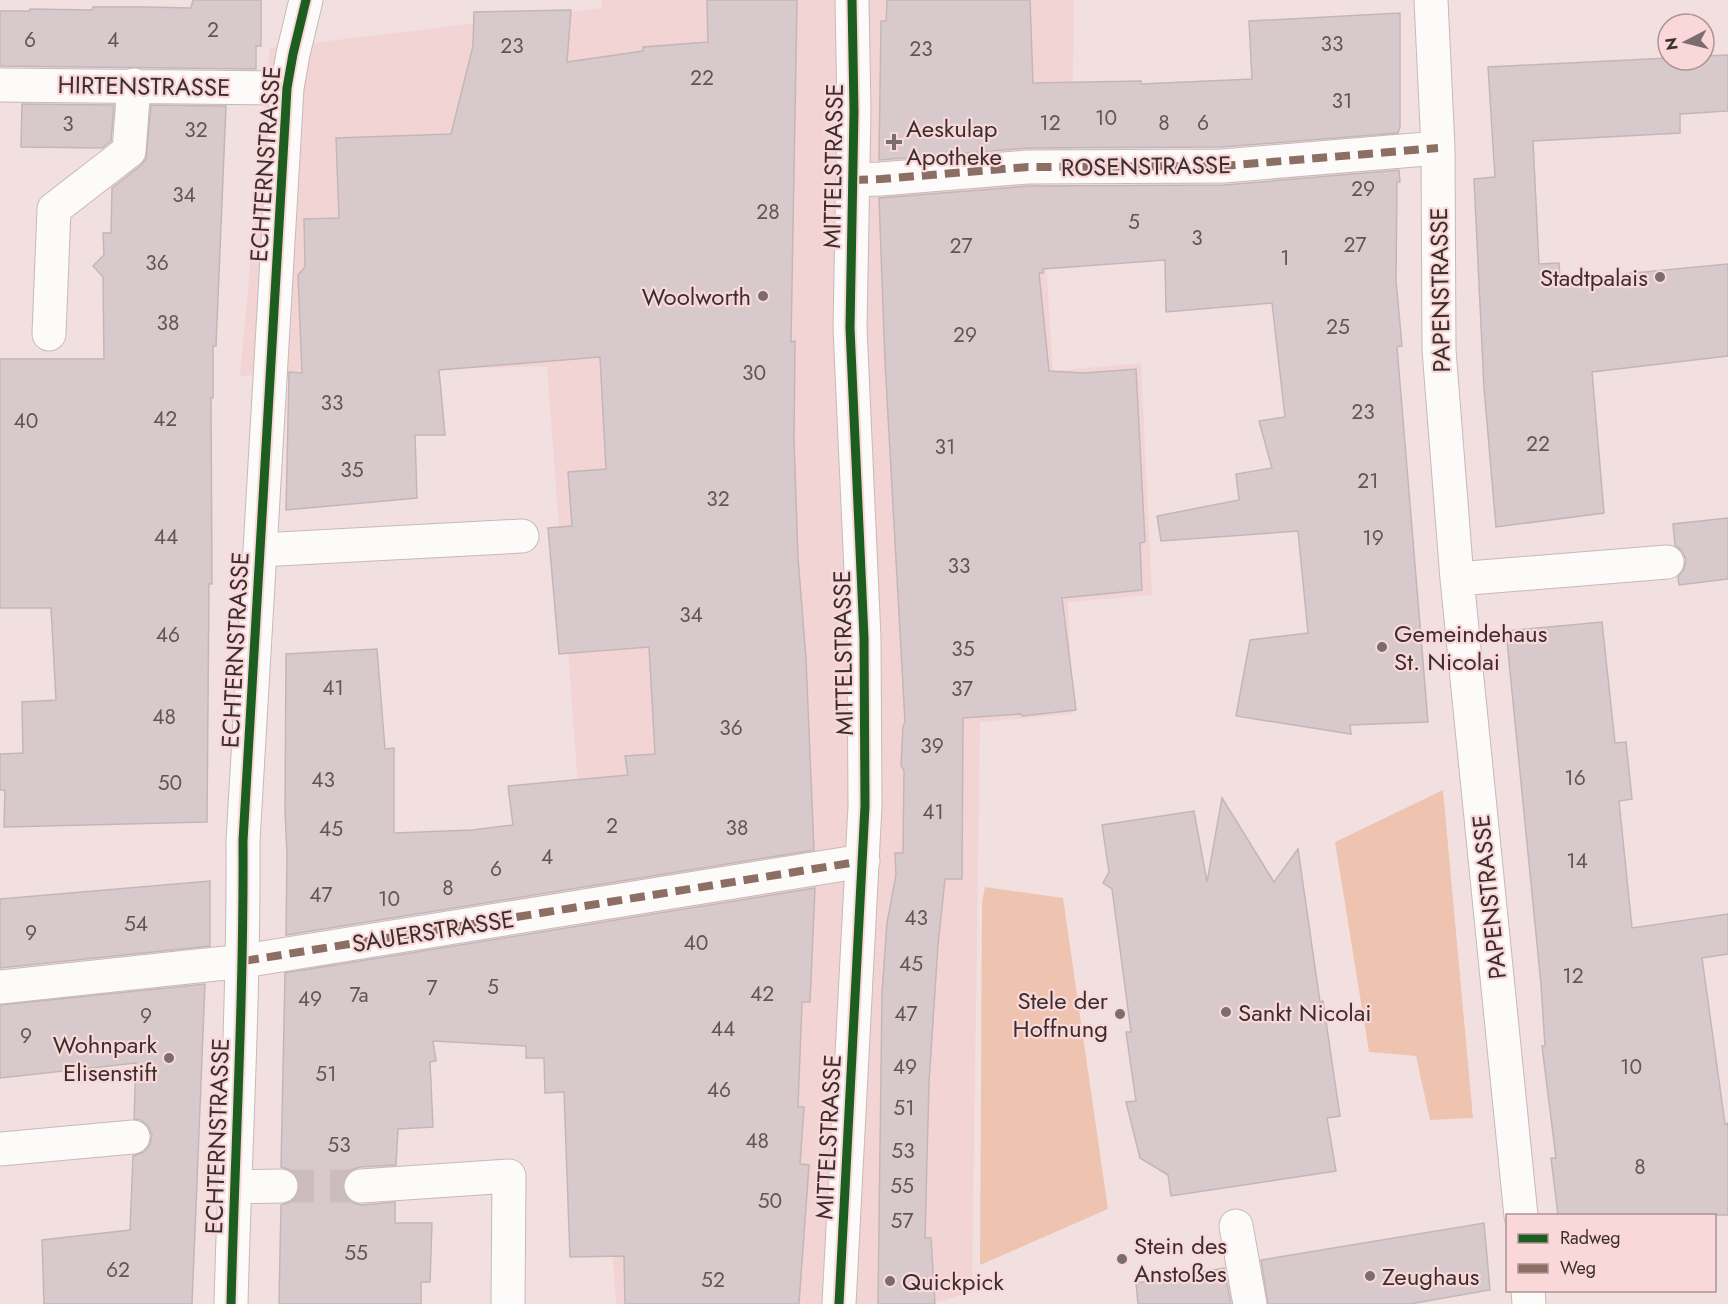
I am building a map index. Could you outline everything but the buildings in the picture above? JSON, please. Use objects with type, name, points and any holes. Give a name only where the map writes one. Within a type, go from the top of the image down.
[{"type":"street","name":"ECHTERNSTRASSE","points":[[231,1304],[244,961],[243,840],[287,88],[306,0]]},
{"type":"street","name":"MITTELSTRASSE","points":[[839,1304],[863,861],[864,638],[850,328],[854,180],[852,0]]},
{"type":"street","name":"PAPENSTRASSE","points":[[1431,0],[1437,148],[1439,350],[1457,579],[1521,1214]]},
{"type":"street","name":"HIRTENSTRASSE","points":[[0,85],[287,88]]},
{"type":"street","points":[[49,334],[54,209],[129,151],[134,85]]},
{"type":"street","name":"ROSENSTRASSE","points":[[854,180],[1028,167],[1223,166],[1437,148]]},
{"type":"street","points":[[260,550],[522,536]]},
{"type":"street","points":[[1457,579],[1667,562]]},
{"type":"street","name":"SAUERSTRASSE","points":[[0,987],[244,961],[863,861]]},
{"type":"street","points":[[0,1149],[133,1137]]},
{"type":"street","points":[[361,1186],[509,1176],[508,1304]]},
{"type":"street","points":[[234,1187],[281,1186]]},
{"type":"street","points":[[1236,1226],[1250,1304]]},
{"type":"shaded area","points":[[602,0],[1074,0],[1072,161],[1040,161],[1053,371],[1141,363],[1152,595],[1068,602],[1073,714],[980,722],[972,1292],[931,1304],[616,1304],[547,366],[240,376],[270,48],[601,8]]},
{"type":"shaded area","points":[[1443,790],[1473,1118],[1430,1120],[1416,1056],[1369,1052],[1335,842]]},
{"type":"shaded area","points":[[985,887],[1063,898],[1108,1209],[980,1265],[982,902]]},
{"type":"tunnel","points":[[281,1186],[361,1186]]},
{"type":"marked path","points":[[853,180],[1028,167],[1223,166],[1438,148]]},
{"type":"marked path","points":[[244,961],[863,861]]},
{"type":"cycle path","points":[[231,1304],[241,1014],[243,841],[287,88],[306,0]]},
{"type":"cycle path","points":[[839,1304],[865,806],[864,638],[850,328],[854,111],[852,0]]},
{"type":"place","name":"Aeskulap Apotheke","points":[[894,142]]},
{"type":"place","name":"Stadtpalais","points":[[1660,277]]},
{"type":"place","name":"Woolworth","points":[[763,296]]},
{"type":"place","name":"Gemeindehaus St. Nicolai","points":[[1382,647]]},
{"type":"place","name":"Sankt Nicolai","points":[[1226,1012]]},
{"type":"place","name":"Stele der Hoffnung","points":[[1120,1014]]},
{"type":"place","name":"Wohnpark Elisenstift","points":[[169,1058]]},
{"type":"place","name":"Stein des Anstoßes","points":[[1122,1259]]},
{"type":"place","name":"Zeughaus","points":[[1370,1276]]},
{"type":"place","name":"Quickpick","points":[[890,1281]]}]
